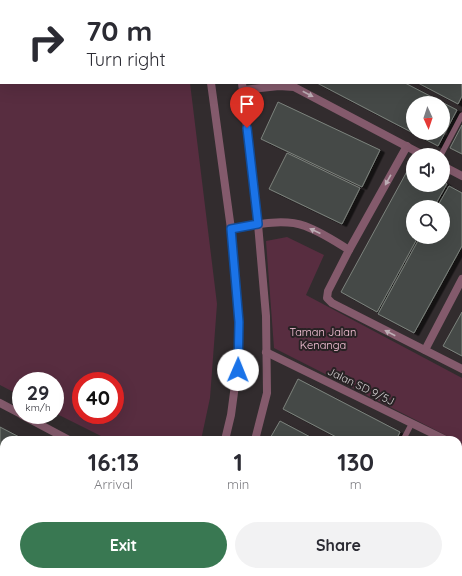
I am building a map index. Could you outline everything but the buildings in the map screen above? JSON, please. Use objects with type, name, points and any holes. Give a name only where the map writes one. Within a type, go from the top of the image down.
[{"type":"street","points":[[211,84],[231,229],[239,322],[238,370],[226,436]]},
{"type":"street","points":[[256,436],[267,393],[266,316],[258,224],[242,87],[294,87],[411,148]]},
{"type":"street","points":[[407,146],[349,250],[328,291],[327,298],[329,301],[462,369]]},
{"type":"street","points":[[450,170],[462,176]]},
{"type":"street","points":[[231,229],[258,224],[287,222],[303,225],[317,231],[349,250]]},
{"type":"street","points":[[425,350],[462,279]]},
{"type":"street","name":"Jalan SD 9/5J","points":[[266,352],[438,436]]},
{"type":"street","points":[[0,403],[12,410]]},
{"type":"street","points":[[39,424],[61,436]]},
{"type":"lane","points":[[445,148],[462,115]]},
{"type":"lane","points":[[405,436],[412,423]]},
{"type":"green space","points":[[0,84],[190,84],[217,304],[210,398],[202,436],[101,436],[77,424],[124,424],[124,372],[72,372],[72,422],[64,418],[64,372],[12,372],[12,391],[0,385]]},
{"type":"green space","name":"Taman Jalan Kenanga","points":[[287,237],[324,255],[306,295],[462,378],[462,436],[447,436],[274,348],[266,241]]},
{"type":"route","points":[[238,370],[239,322],[231,229],[258,224],[247,128]]}]
